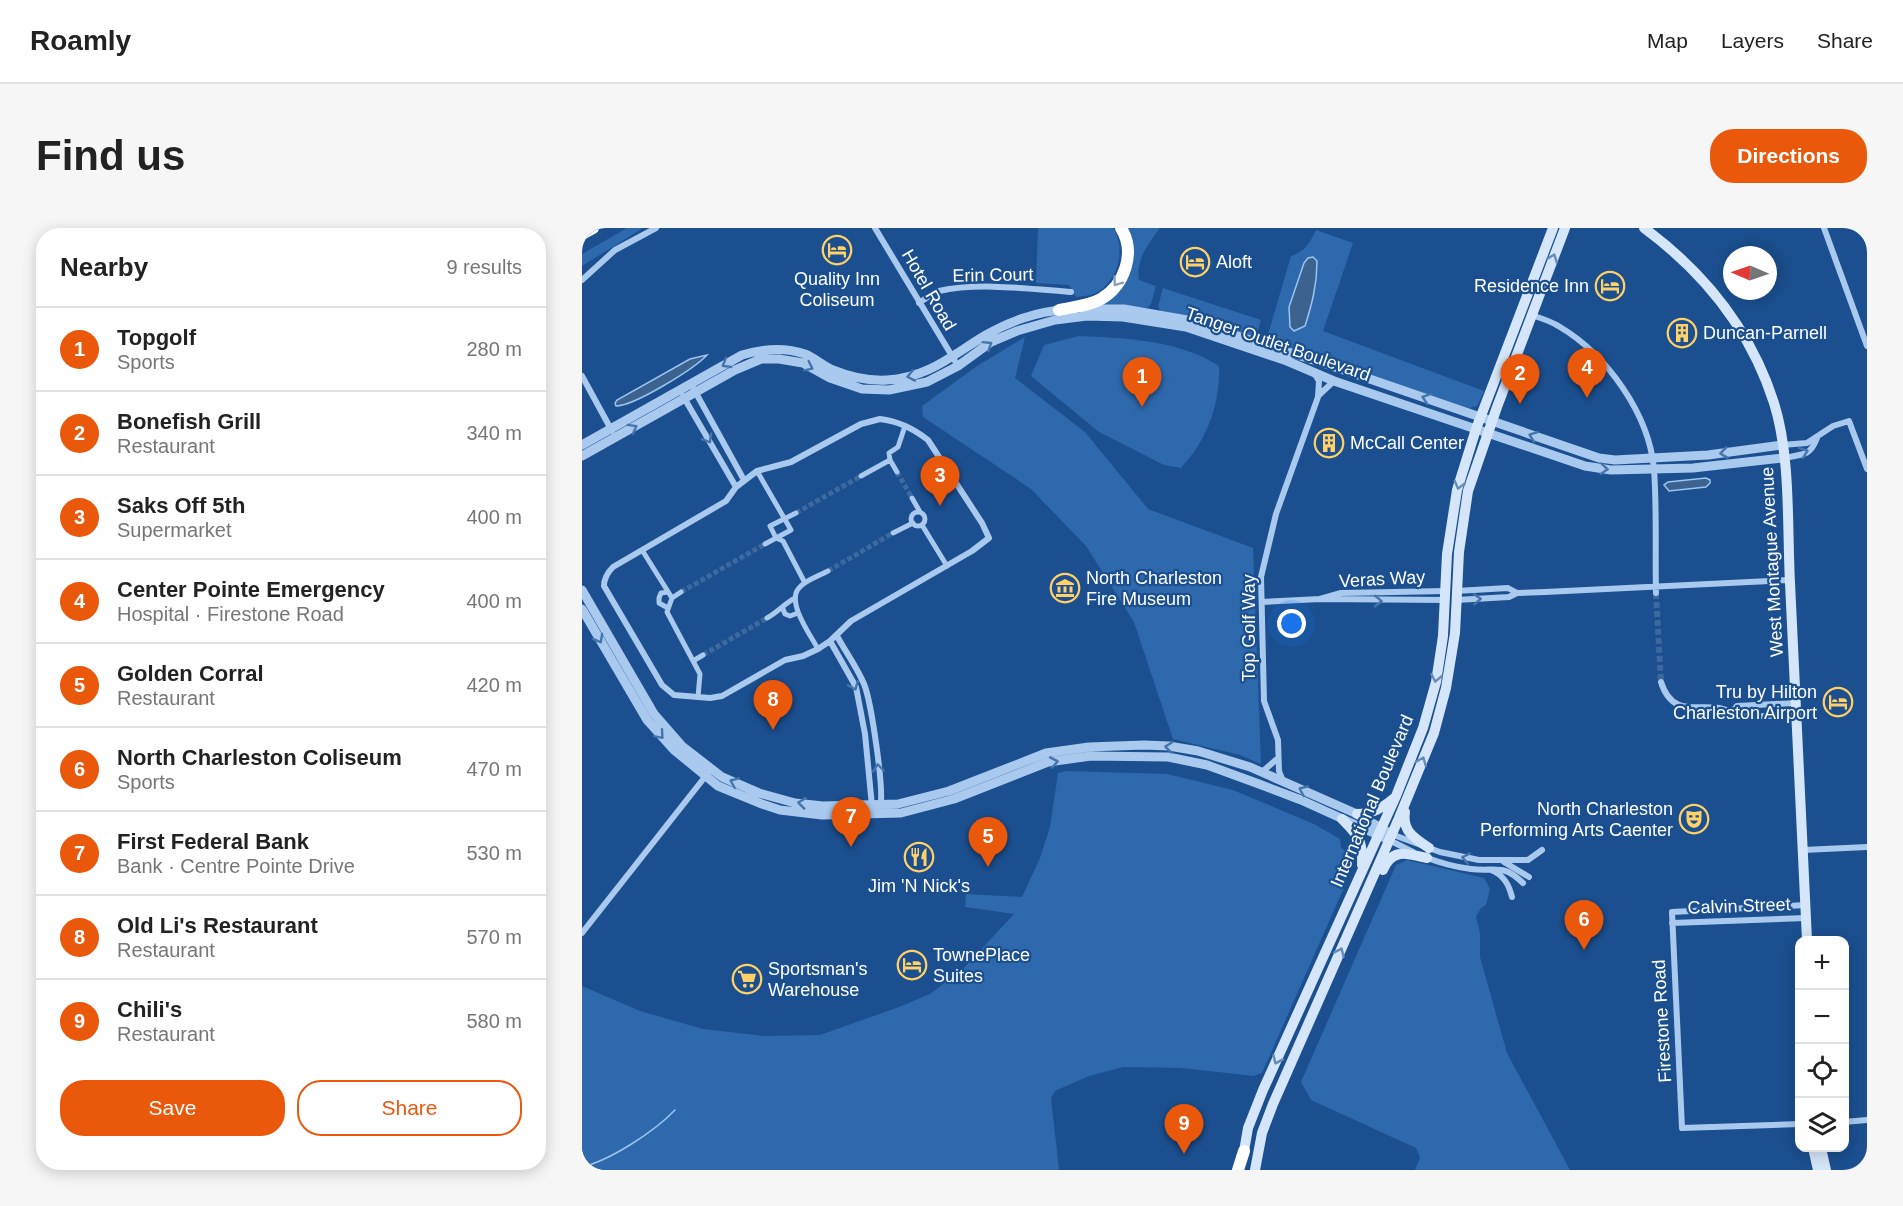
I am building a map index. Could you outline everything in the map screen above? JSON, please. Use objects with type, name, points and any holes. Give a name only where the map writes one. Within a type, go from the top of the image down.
[{"type":"highway","points":[[582,234],[593,228]]},
{"type":"highway","points":[[1059,310],[1100,300],[1110,293],[1123,276],[1128,260],[1128,244],[1121,228]]},
{"type":"highway","points":[[1240,1170],[1244,1150]]},
{"type":"main road","name":"International Boulevard","points":[[1255,1170],[1262,1133],[1434,734],[1446,688],[1455,633],[1447,555],[1457,490],[1476,429],[1486,419],[1526,313],[1553,228]]},
{"type":"main road","name":"International Boulevard","points":[[1526,313],[1565,228]]},
{"type":"main road","name":"West Montague Avenue","points":[[1644,228],[1689,264],[1715,293],[1741,329],[1759,364],[1774,404],[1783,458],[1808,936]]},
{"type":"main road","name":"International Boulevard","points":[[1244,1150],[1248,1128],[1260,1098],[1424,729],[1436,682],[1468,491],[1488,433],[1486,419]]},
{"type":"main road","points":[[1357,814],[1378,810],[1396,796]]},
{"type":"main road","points":[[1408,797],[1404,819],[1406,829],[1428,853]]},
{"type":"main road","points":[[1342,819],[1361,842],[1361,872]]},
{"type":"main road","points":[[1359,908],[1371,896],[1385,863],[1391,857],[1405,853],[1428,853]]},
{"type":"main road","points":[[1814,1152],[1818,1170]]},
{"type":"main road","points":[[1822,1152],[1826,1170]]},
{"type":"street","points":[[582,280],[615,250],[656,228]]},
{"type":"street","name":"Hotel Road","points":[[875,228],[955,362]]},
{"type":"street","points":[[1824,228],[1867,346]]},
{"type":"street","name":"Erin Court","points":[[919,303],[939,291],[961,288],[1006,287],[1071,292]]},
{"type":"street","name":"Tanger Outlet Boulevard","points":[[582,456],[614,433],[694,388],[761,359],[803,363],[830,378],[862,389],[889,390],[927,382],[955,362],[987,334],[1015,321],[1059,310],[1125,309],[1187,320],[1329,364],[1588,455],[1615,460],[1652,459],[1708,455],[1782,445]]},
{"type":"street","points":[[1526,313],[1560,327],[1582,342],[1607,365],[1644,428],[1654,470],[1656,590]]},
{"type":"street","name":"Tanger Outlet Boulevard","points":[[955,362],[1017,331],[1055,320],[1111,316],[1186,327],[1287,361],[1334,381],[1592,468],[1654,470],[1729,465],[1783,458]]},
{"type":"street","name":"Top Golf Way","points":[[1284,782],[1279,771],[1278,740],[1264,701],[1261,577],[1276,514],[1318,397],[1319,381],[1314,373]]},
{"type":"street","points":[[582,376],[614,433]]},
{"type":"street","name":"Top Golf Way","points":[[1318,397],[1334,381]]},
{"type":"street","points":[[694,388],[744,480]]},
{"type":"street","points":[[682,395],[736,487]]},
{"type":"street","points":[[871,420],[891,420],[917,431],[934,447],[989,538],[972,551],[851,621],[837,636],[818,650],[785,660],[722,696],[710,698],[674,695],[662,685],[604,586],[604,579],[613,567],[726,501],[744,480],[757,471],[791,462],[871,420]]},
{"type":"street","points":[[1782,445],[1807,443],[1833,426],[1849,421],[1867,469]]},
{"type":"street","points":[[897,472],[890,460],[890,453],[898,447],[905,426]]},
{"type":"street","name":"Tanger Outlet Boulevard","points":[[582,446],[614,433]]},
{"type":"street","points":[[1783,458],[1808,453],[1813,449],[1816,438]]},
{"type":"street","points":[[861,476],[890,460]]},
{"type":"street","points":[[757,471],[790,530],[765,544]]},
{"type":"street","points":[[912,498],[925,519],[922,525]]},
{"type":"street","points":[[913,523],[913,515],[920,512]]},
{"type":"street","points":[[795,513],[770,526],[776,538],[783,541],[805,583]]},
{"type":"street","points":[[893,533],[913,523],[922,525]]},
{"type":"street","points":[[922,525],[947,566]]},
{"type":"street","points":[[642,550],[672,598]]},
{"type":"street","points":[[818,650],[798,613],[795,598],[799,587],[828,571]]},
{"type":"street","name":"Veras Way","points":[[1262,602],[1320,599],[1341,593],[1451,595],[1508,588],[1517,592],[1656,590],[1790,580]]},
{"type":"street","points":[[582,590],[654,714],[682,746],[709,772],[718,786],[780,810],[822,815],[877,808],[924,799],[949,791],[1046,753],[1089,747],[1169,746],[1198,751],[1262,772],[1357,814],[1390,837],[1456,866],[1504,870],[1512,873],[1523,883]]},
{"type":"street","points":[[668,592],[662,593],[659,598],[659,603],[668,608]]},
{"type":"street","points":[[681,592],[672,598],[667,612],[700,674],[698,697]]},
{"type":"street","points":[[767,618],[783,609],[786,603],[795,598]]},
{"type":"street","points":[[582,609],[647,720],[674,750],[709,772]]},
{"type":"street","points":[[783,609],[785,614],[790,616],[798,613]]},
{"type":"street","points":[[837,636],[864,684],[868,699],[877,808]]},
{"type":"street","points":[[830,641],[856,687],[877,808]]},
{"type":"street","points":[[693,661],[703,655]]},
{"type":"street","points":[[1661,682],[1670,699],[1688,708],[1716,708],[1732,712],[1737,717],[1797,715]]},
{"type":"street","points":[[1732,712],[1737,706],[1796,703]]},
{"type":"street","points":[[877,808],[901,813],[927,807],[954,799],[1048,762],[1091,756],[1168,757],[1190,760],[1241,777],[1301,800],[1342,819],[1380,831]]},
{"type":"street","points":[[1262,772],[1278,758]]},
{"type":"street","points":[[582,933],[709,772]]},
{"type":"street","points":[[1803,850],[1867,846]]},
{"type":"street","points":[[1428,853],[1499,861],[1528,860],[1542,850]]},
{"type":"street","points":[[1499,861],[1529,877]]},
{"type":"street","points":[[1488,869],[1503,878],[1510,887],[1512,897]]},
{"type":"street","name":"Calvin Street","points":[[1672,912],[1806,905]]},
{"type":"street","name":"Firestone Road","points":[[1672,912],[1682,1128],[1795,1124]]},
{"type":"street","name":"Calvin Street","points":[[1672,923],[1806,918]]},
{"type":"street","points":[[1849,1122],[1867,1120]]},
{"type":"shaded area","points":[[627,228],[643,228],[582,266],[582,254]]},
{"type":"shaded area","points":[[1038,228],[1113,228],[1120,253],[1116,271],[1106,285],[1088,296],[1076,297],[1069,285],[1036,283]]},
{"type":"shaded area","points":[[1126,228],[1160,228],[1144,252],[1138,273],[1139,280],[1156,286],[1151,304],[1147,308],[1092,306],[1127,275]]},
{"type":"shaded area","points":[[1316,230],[1353,243],[1323,331],[1484,391],[1477,406],[1469,408],[1266,341],[1291,256],[1306,246]]},
{"type":"shaded area","points":[[1313,257],[1317,261],[1312,302],[1305,326],[1294,331],[1290,327],[1289,307],[1304,263],[1308,258]]},
{"type":"shaded area","points":[[1163,288],[1261,320],[1256,336],[1254,338],[1160,311],[1158,306]]},
{"type":"shaded area","points":[[1079,336],[1152,342],[1187,351],[1219,366],[1217,394],[1211,420],[1198,445],[1181,468],[1164,465],[1099,432],[1031,376],[1044,345]]},
{"type":"shaded area","points":[[1025,337],[1015,378],[1085,432],[1148,509],[1253,548],[1261,764],[1240,755],[1173,739],[1134,622],[1086,546],[1031,489],[923,417],[922,406],[977,366]]},
{"type":"shaded area","points":[[707,355],[663,386],[636,400],[616,406],[617,400],[690,359]]},
{"type":"shaded area","points":[[1706,478],[1710,480],[1710,483],[1706,487],[1669,491],[1664,485],[1668,482]]},
{"type":"shaded area","points":[[1067,771],[1167,774],[1233,790],[1314,824],[1340,839],[1341,848],[1349,853],[1343,876],[1347,881],[1262,1073],[1254,1076],[1182,1068],[1123,1067],[1089,1076],[1055,1091],[1051,1098],[1059,1170],[582,1170],[582,986],[640,1011],[703,1029],[764,1036],[820,1035],[930,994],[963,969],[1014,914],[965,907],[966,894],[1022,897],[1040,858],[1050,827],[1058,773]]},
{"type":"shaded area","points":[[1407,860],[1484,878],[1490,889],[1486,905],[1481,908],[1476,917],[1480,933],[1480,957],[1507,1053],[1570,1170],[1415,1170],[1420,1158],[1416,1148],[1311,1100],[1301,1082],[1396,865]]},
{"type":"waterway","points":[[582,1167],[606,1158],[632,1144],[675,1110]]},
{"type":"tunnel","points":[[897,472],[912,498]]},
{"type":"tunnel","points":[[796,513],[861,476]]},
{"type":"tunnel","points":[[828,571],[893,533]]},
{"type":"tunnel","points":[[681,592],[765,544]]},
{"type":"tunnel","points":[[1656,593],[1661,682]]},
{"type":"tunnel","points":[[703,655],[767,618]]},
{"type":"place","name":"Quality Inn Coliseum","points":[[837,250]]},
{"type":"place","name":"Aloft","points":[[1195,262]]},
{"type":"place","name":"Residence Inn","points":[[1610,286]]},
{"type":"place","name":"Duncan-Parnell","points":[[1682,333]]},
{"type":"place","name":"Center Pointe Emergency","points":[[1587,398]]},
{"type":"place","name":"Bonefish Grill","points":[[1520,404]]},
{"type":"place","name":"Topgolf","points":[[1142,407]]},
{"type":"place","name":"McCall Center","points":[[1329,443]]},
{"type":"place","name":"Saks Off 5th","points":[[940,506]]},
{"type":"place","name":"North Charleston Fire Museum","points":[[1065,588]]},
{"type":"place","name":"Tru by Hilton Charleston Airport","points":[[1838,702]]},
{"type":"place","name":"Old Li's Restaurant","points":[[773,730]]},
{"type":"place","name":"North Charleston Performing Arts Caenter","points":[[1694,819]]},
{"type":"place","name":"First Federal Bank","points":[[851,847]]},
{"type":"place","name":"Jim 'N Nick's","points":[[919,857]]},
{"type":"place","name":"Golden Corral","points":[[988,867]]},
{"type":"place","name":"North Charleston Coliseum","points":[[1584,950]]},
{"type":"place","name":"TownePlace Suites","points":[[912,965]]},
{"type":"place","name":"Sportsman's Warehouse","points":[[747,979]]},
{"type":"place","name":"Chili's","points":[[1184,1154]]}]
